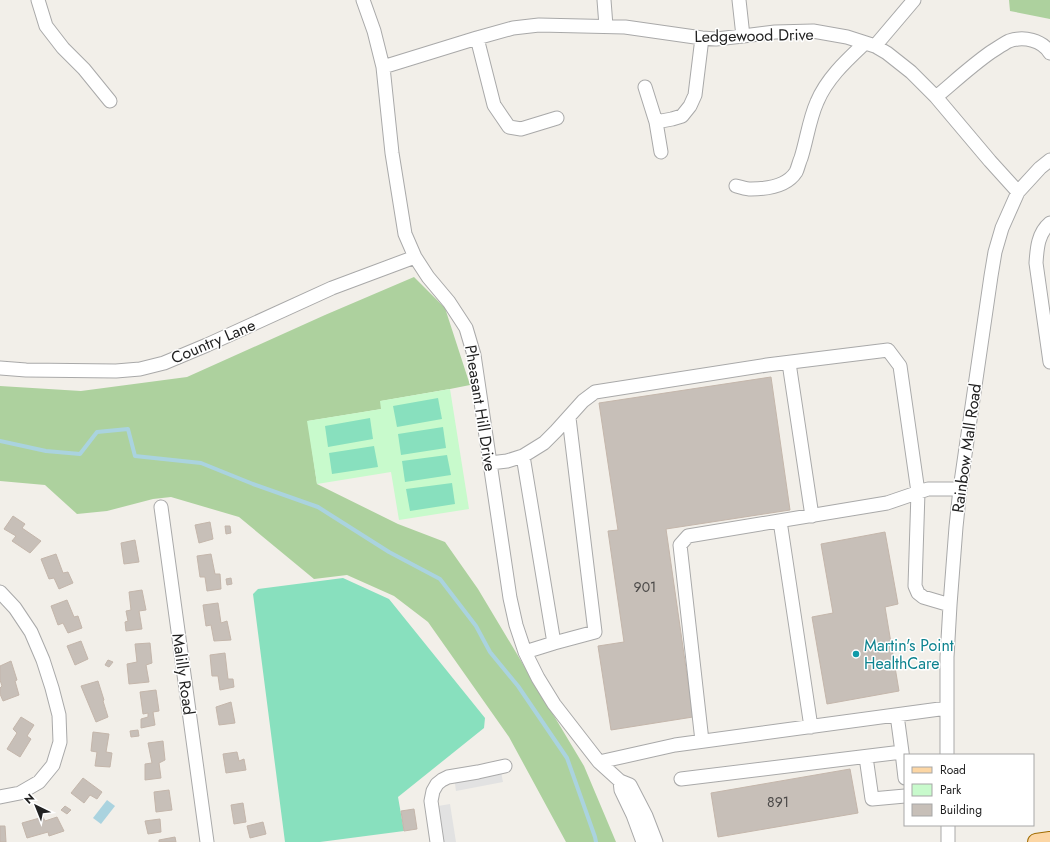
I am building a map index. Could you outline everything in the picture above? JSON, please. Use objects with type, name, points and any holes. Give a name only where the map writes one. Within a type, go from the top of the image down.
[{"type":"main road","points":[[1036,842],[1050,840]]},
{"type":"street","points":[[38,0],[46,26],[63,48],[84,69],[110,101]]},
{"type":"street","name":"Pheasant Hill Drive","points":[[363,0],[374,31],[383,67],[392,153],[405,234],[414,257],[428,277],[449,302],[466,328],[474,355],[510,598],[516,625],[525,652],[538,678],[554,704],[599,762],[620,781],[630,786],[646,816],[656,842]]},
{"type":"street","points":[[604,0],[606,26]]},
{"type":"street","points":[[739,0],[743,36]]},
{"type":"street","points":[[736,186],[751,189],[766,188],[787,181],[796,172],[817,101],[828,82],[850,57],[870,44],[914,0]]},
{"type":"street","name":"Ledgewood Drive","points":[[383,67],[512,28],[539,25],[625,27],[716,39],[775,32],[813,31],[847,37],[870,44],[900,62],[936,97],[1018,192]]},
{"type":"street","points":[[477,38],[494,105],[509,127],[521,129],[557,118]]},
{"type":"street","points":[[656,122],[682,116],[690,106],[695,95],[702,38]]},
{"type":"street","points":[[936,97],[978,61],[1009,41],[1019,39],[1033,40],[1046,47],[1050,53]]},
{"type":"street","points":[[645,87],[656,122],[661,152]]},
{"type":"street","name":"Rainbow Mall Road","points":[[947,754],[947,657],[956,527],[960,489],[991,276],[1002,228],[1018,192],[1040,168],[1050,160]]},
{"type":"street","points":[[1050,223],[1046,226],[1040,237],[1036,263],[1050,362]]},
{"type":"street","name":"Country Lane","points":[[0,368],[116,372],[140,369],[164,363],[207,346],[332,288],[414,257]]},
{"type":"street","points":[[490,462],[507,461],[523,456],[544,443],[569,418],[583,401],[595,392],[888,350],[900,366],[918,492],[915,586],[923,597],[950,605]]},
{"type":"street","points":[[789,363],[812,516]]},
{"type":"street","points":[[525,652],[595,632],[569,418]]},
{"type":"street","points":[[523,456],[554,643]]},
{"type":"street","points":[[702,741],[680,545],[688,536],[887,503],[928,489],[960,489]]},
{"type":"street","name":"Malilly Road","points":[[161,507],[206,842]]},
{"type":"street","points":[[780,521],[811,727]]},
{"type":"street","points":[[0,592],[14,608],[30,632],[43,660],[59,715],[60,742],[54,765],[39,782],[20,793],[0,797]]},
{"type":"street","points":[[599,762],[675,745],[947,708]]},
{"type":"street","points":[[896,715],[904,769]]},
{"type":"street","points":[[681,779],[902,752]]},
{"type":"street","points":[[866,757],[872,799],[904,796]]},
{"type":"street","points":[[437,842],[431,801],[433,791],[437,784],[448,777],[505,766]]},
{"type":"street","points":[[620,781],[621,790],[633,815],[643,842]]},
{"type":"street","points":[[948,826],[948,842]]},
{"type":"green space","points":[[1009,0],[1050,0],[1050,19],[1010,11]]},
{"type":"green space","points":[[414,277],[445,308],[470,385],[381,401],[382,409],[308,421],[317,484],[398,524],[445,542],[478,589],[584,766],[616,842],[566,842],[509,737],[428,622],[394,596],[347,575],[314,579],[239,517],[171,497],[153,499],[107,511],[77,514],[45,485],[0,481],[0,386],[81,391],[187,377]]},
{"type":"green space","points":[[450,389],[469,509],[399,520],[391,472],[317,484],[307,421],[381,409],[380,401]]},
{"type":"green space","points":[[438,398],[442,419],[397,427],[393,406]]},
{"type":"green space","points":[[370,418],[373,439],[328,447],[325,426]]},
{"type":"green space","points":[[443,427],[446,448],[401,455],[398,434]]},
{"type":"green space","points":[[374,446],[378,467],[332,474],[329,453]]},
{"type":"green space","points":[[447,455],[451,475],[405,482],[402,461]]},
{"type":"green space","points":[[452,483],[455,504],[410,511],[406,489]]},
{"type":"green space","points":[[343,578],[389,599],[485,718],[484,728],[398,797],[404,831],[320,842],[285,842],[253,594],[258,589]]},
{"type":"shaded area","points":[[500,767],[503,782],[456,791],[454,776]]},
{"type":"shaded area","points":[[450,804],[456,842],[437,842],[432,807]]},
{"type":"water","points":[[107,800],[115,806],[101,824],[93,818]]},
{"type":"building","points":[[771,377],[790,510],[666,529],[693,717],[611,730],[598,646],[624,642],[608,531],[618,530],[599,403]]},
{"type":"building","points":[[13,516],[25,524],[22,528],[41,541],[30,553],[12,541],[16,536],[4,529]]},
{"type":"building","points":[[210,522],[213,539],[199,543],[195,525]]},
{"type":"building","points":[[225,526],[230,526],[231,533],[226,534]]},
{"type":"building","name":"Martin's Point HealthCare","points":[[885,532],[898,604],[885,607],[899,691],[827,704],[812,617],[833,613],[821,544]]},
{"type":"building","points":[[135,540],[139,562],[124,564],[121,543]]},
{"type":"building","points":[[56,554],[63,573],[68,572],[73,583],[59,589],[54,578],[49,579],[41,559]]},
{"type":"building","points":[[211,554],[215,574],[220,574],[221,589],[207,591],[205,577],[200,577],[197,556]]},
{"type":"building","points":[[231,578],[232,584],[227,585],[226,579]]},
{"type":"building","points":[[142,590],[146,610],[139,611],[142,629],[126,631],[125,622],[128,621],[126,611],[131,610],[129,592]]},
{"type":"building","points":[[67,600],[74,617],[78,616],[82,628],[68,633],[63,623],[58,625],[51,606]]},
{"type":"building","points":[[218,603],[221,623],[227,621],[231,640],[214,641],[211,625],[206,626],[203,605]]},
{"type":"building","points":[[81,641],[88,659],[75,665],[67,646]]},
{"type":"building","points":[[150,643],[152,663],[146,665],[149,682],[129,684],[127,664],[137,662],[135,644]]},
{"type":"building","points":[[225,653],[228,679],[233,679],[234,687],[220,690],[218,676],[212,676],[210,655]]},
{"type":"building","points":[[108,660],[113,662],[109,667],[105,665]]},
{"type":"building","points":[[11,661],[17,680],[15,681],[19,695],[3,701],[0,694],[0,688],[2,686],[0,680],[0,666]]},
{"type":"building","points":[[98,681],[108,717],[96,722],[81,686]]},
{"type":"building","points":[[156,690],[159,711],[153,712],[155,725],[141,728],[141,719],[148,717],[148,713],[143,714],[140,692]]},
{"type":"building","points":[[231,702],[235,723],[219,725],[216,707]]},
{"type":"building","points":[[21,717],[34,725],[27,736],[31,739],[20,757],[7,749],[17,733],[13,729]]},
{"type":"building","points":[[138,730],[139,736],[131,737],[130,731]]},
{"type":"building","points":[[93,732],[109,734],[106,752],[112,753],[110,767],[95,766],[97,752],[91,751]]},
{"type":"building","points":[[163,741],[165,760],[159,763],[161,778],[145,780],[145,764],[152,763],[148,743]]},
{"type":"building","points":[[237,752],[239,761],[244,759],[246,770],[226,773],[223,754]]},
{"type":"building","points":[[850,769],[858,813],[718,837],[711,793]]},
{"type":"building","points":[[83,778],[102,792],[97,799],[90,795],[84,803],[71,793]]},
{"type":"building","points":[[169,790],[172,810],[156,812],[154,792]]},
{"type":"building","points":[[243,803],[246,822],[234,824],[231,805]]},
{"type":"building","points":[[65,806],[71,810],[67,814],[61,810]]},
{"type":"building","points":[[414,809],[417,829],[404,831],[401,811]]},
{"type":"building","points":[[43,817],[45,821],[57,817],[64,831],[49,836],[48,832],[27,838],[22,823]]},
{"type":"building","points":[[160,819],[161,832],[148,834],[145,821]]},
{"type":"building","points":[[263,822],[266,834],[250,838],[247,826]]},
{"type":"building","points":[[0,826],[5,826],[6,842],[0,842]]},
{"type":"building","points":[[175,837],[176,842],[159,842],[159,840]]},
{"type":"waterway","points":[[0,441],[46,451],[80,454],[97,432],[128,429],[135,456],[201,463],[253,484],[318,507],[389,552],[440,579],[476,626],[490,652],[518,686],[567,758],[596,842]]},
{"type":"place","name":"Martin's Point HealthCare","points":[[856,654]]}]
